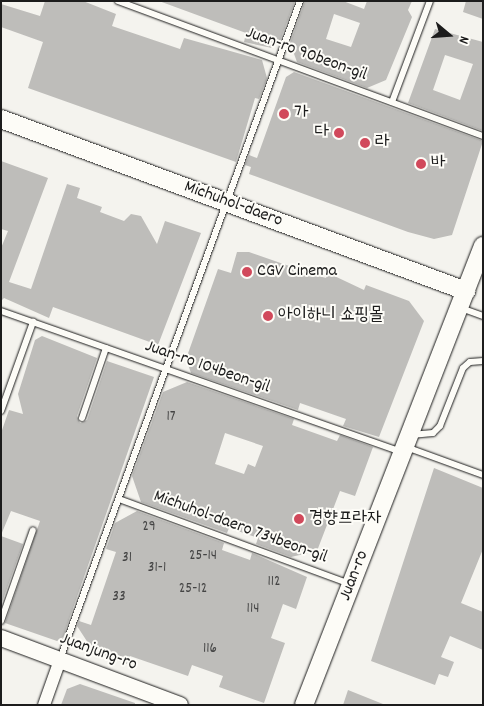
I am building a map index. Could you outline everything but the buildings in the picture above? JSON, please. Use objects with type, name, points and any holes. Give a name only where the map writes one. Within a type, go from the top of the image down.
[{"type":"main road","name":"Michuhol-daero","points":[[1,119],[227,203],[462,300]]},
{"type":"main road","name":"Juan-ro","points":[[304,705],[462,300],[478,275],[483,246]]},
{"type":"street","name":"Juanjung-ro","points":[[1,638],[180,705]]},
{"type":"street","points":[[44,705],[60,660]]},
{"type":"lane","name":"Juan-ro 90beon-gil","points":[[118,1],[483,136]]},
{"type":"lane","points":[[60,660],[300,1]]},
{"type":"lane","points":[[392,102],[430,1]]},
{"type":"lane","points":[[462,300],[483,316]]},
{"type":"lane","name":"Juan-ro 104beon-gil","points":[[1,311],[166,369],[406,445]]},
{"type":"lane","points":[[1,410],[33,322]]},
{"type":"lane","points":[[82,418],[106,348]]},
{"type":"lane","points":[[406,445],[433,433],[440,426],[463,368],[470,362],[483,361]]},
{"type":"lane","points":[[406,445],[483,475]]},
{"type":"lane","name":"Michuhol-daero 734beon-gil","points":[[119,499],[351,584]]},
{"type":"lane","points":[[1,621],[33,530]]},
{"type":"place","name":"가","points":[[284,114]]},
{"type":"place","name":"다","points":[[339,133]]},
{"type":"place","name":"라","points":[[365,143]]},
{"type":"place","name":"바","points":[[421,164]]},
{"type":"place","name":"CGV Cinema","points":[[247,272]]},
{"type":"place","name":"아이하니 쇼핑몰","points":[[268,316]]},
{"type":"place","name":"경향프라자","points":[[299,519]]}]
